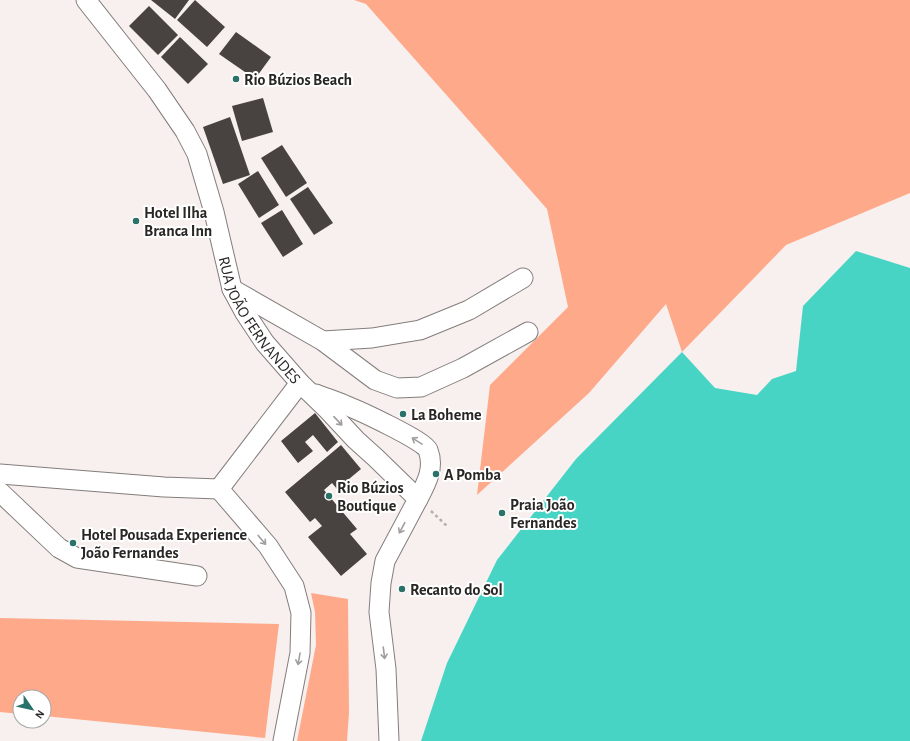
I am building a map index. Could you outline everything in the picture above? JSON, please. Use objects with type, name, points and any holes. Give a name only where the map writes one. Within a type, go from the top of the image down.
[{"type":"street","name":"RUA JOÃO FERNANDES","points":[[86,0],[157,90],[188,136],[196,154],[214,212],[232,289],[245,313],[265,343],[306,388],[219,489]]},
{"type":"street","points":[[323,341],[372,338],[420,330],[469,310],[523,278]]},
{"type":"street","points":[[232,289],[323,341],[375,380],[398,388],[421,387],[463,368],[528,332]]},
{"type":"street","points":[[306,388],[371,416],[417,440],[428,449],[432,464],[426,485],[385,561],[380,582],[379,612],[386,669],[389,741]]},
{"type":"street","points":[[306,388],[356,440],[418,499]]},
{"type":"street","points":[[356,440],[371,416]]},
{"type":"street","points":[[0,474],[164,488],[219,489],[268,546],[294,586],[301,613],[300,653],[283,741]]},
{"type":"street","points":[[0,492],[59,548],[77,558],[197,576]]},
{"type":"shaded area","points":[[354,0],[910,0],[910,193],[786,245],[682,352],[666,304],[589,393],[477,495],[490,385],[568,307],[547,209],[366,4]]},
{"type":"shaded area","points":[[311,593],[348,599],[349,713],[347,741],[297,741],[316,645],[315,612]]},
{"type":"shaded area","points":[[0,618],[279,624],[265,738],[52,717],[52,689],[12,689],[12,713],[0,712]]},
{"type":"water","points":[[856,251],[910,268],[910,741],[421,741],[447,663],[497,560],[576,459],[682,352],[715,388],[757,395],[772,379],[796,371],[803,306]]},
{"type":"building","points":[[151,0],[189,0],[175,19]]},
{"type":"building","points":[[195,0],[225,27],[207,47],[177,20]]},
{"type":"building","points":[[149,6],[178,35],[158,55],[129,26]]},
{"type":"building","points":[[236,32],[271,57],[255,79],[219,54]]},
{"type":"building","points":[[180,37],[208,64],[188,84],[161,57]]},
{"type":"building","points":[[263,98],[273,132],[242,141],[232,106]]},
{"type":"building","points":[[230,117],[250,175],[223,184],[203,127]]},
{"type":"building","points":[[282,145],[307,183],[286,197],[261,158]]},
{"type":"building","points":[[258,171],[279,205],[259,218],[238,184]]},
{"type":"building","points":[[308,187],[333,223],[314,235],[290,199]]},
{"type":"building","points":[[282,210],[303,244],[283,257],[261,223]]},
{"type":"building","points":[[315,413],[338,442],[327,452],[313,435],[305,442],[313,451],[298,463],[281,441]]},
{"type":"building","points":[[341,445],[361,469],[337,489],[332,483],[324,490],[357,529],[350,534],[367,554],[341,576],[308,537],[322,526],[315,518],[310,522],[285,492]]},
{"type":"place","name":"Rio Búzios Beach","points":[[236,79]]},
{"type":"place","name":"Hotel Ilha Branca Inn","points":[[136,221]]},
{"type":"place","name":"La Boheme","points":[[403,414]]},
{"type":"place","name":"A Pomba","points":[[436,474]]},
{"type":"place","name":"Rio Búzios Boutique","points":[[329,496]]},
{"type":"place","name":"Praia João Fernandes","points":[[502,513]]},
{"type":"place","name":"Hotel Pousada Experience João Fernandes","points":[[73,543]]},
{"type":"place","name":"Recanto do Sol","points":[[402,589]]}]
